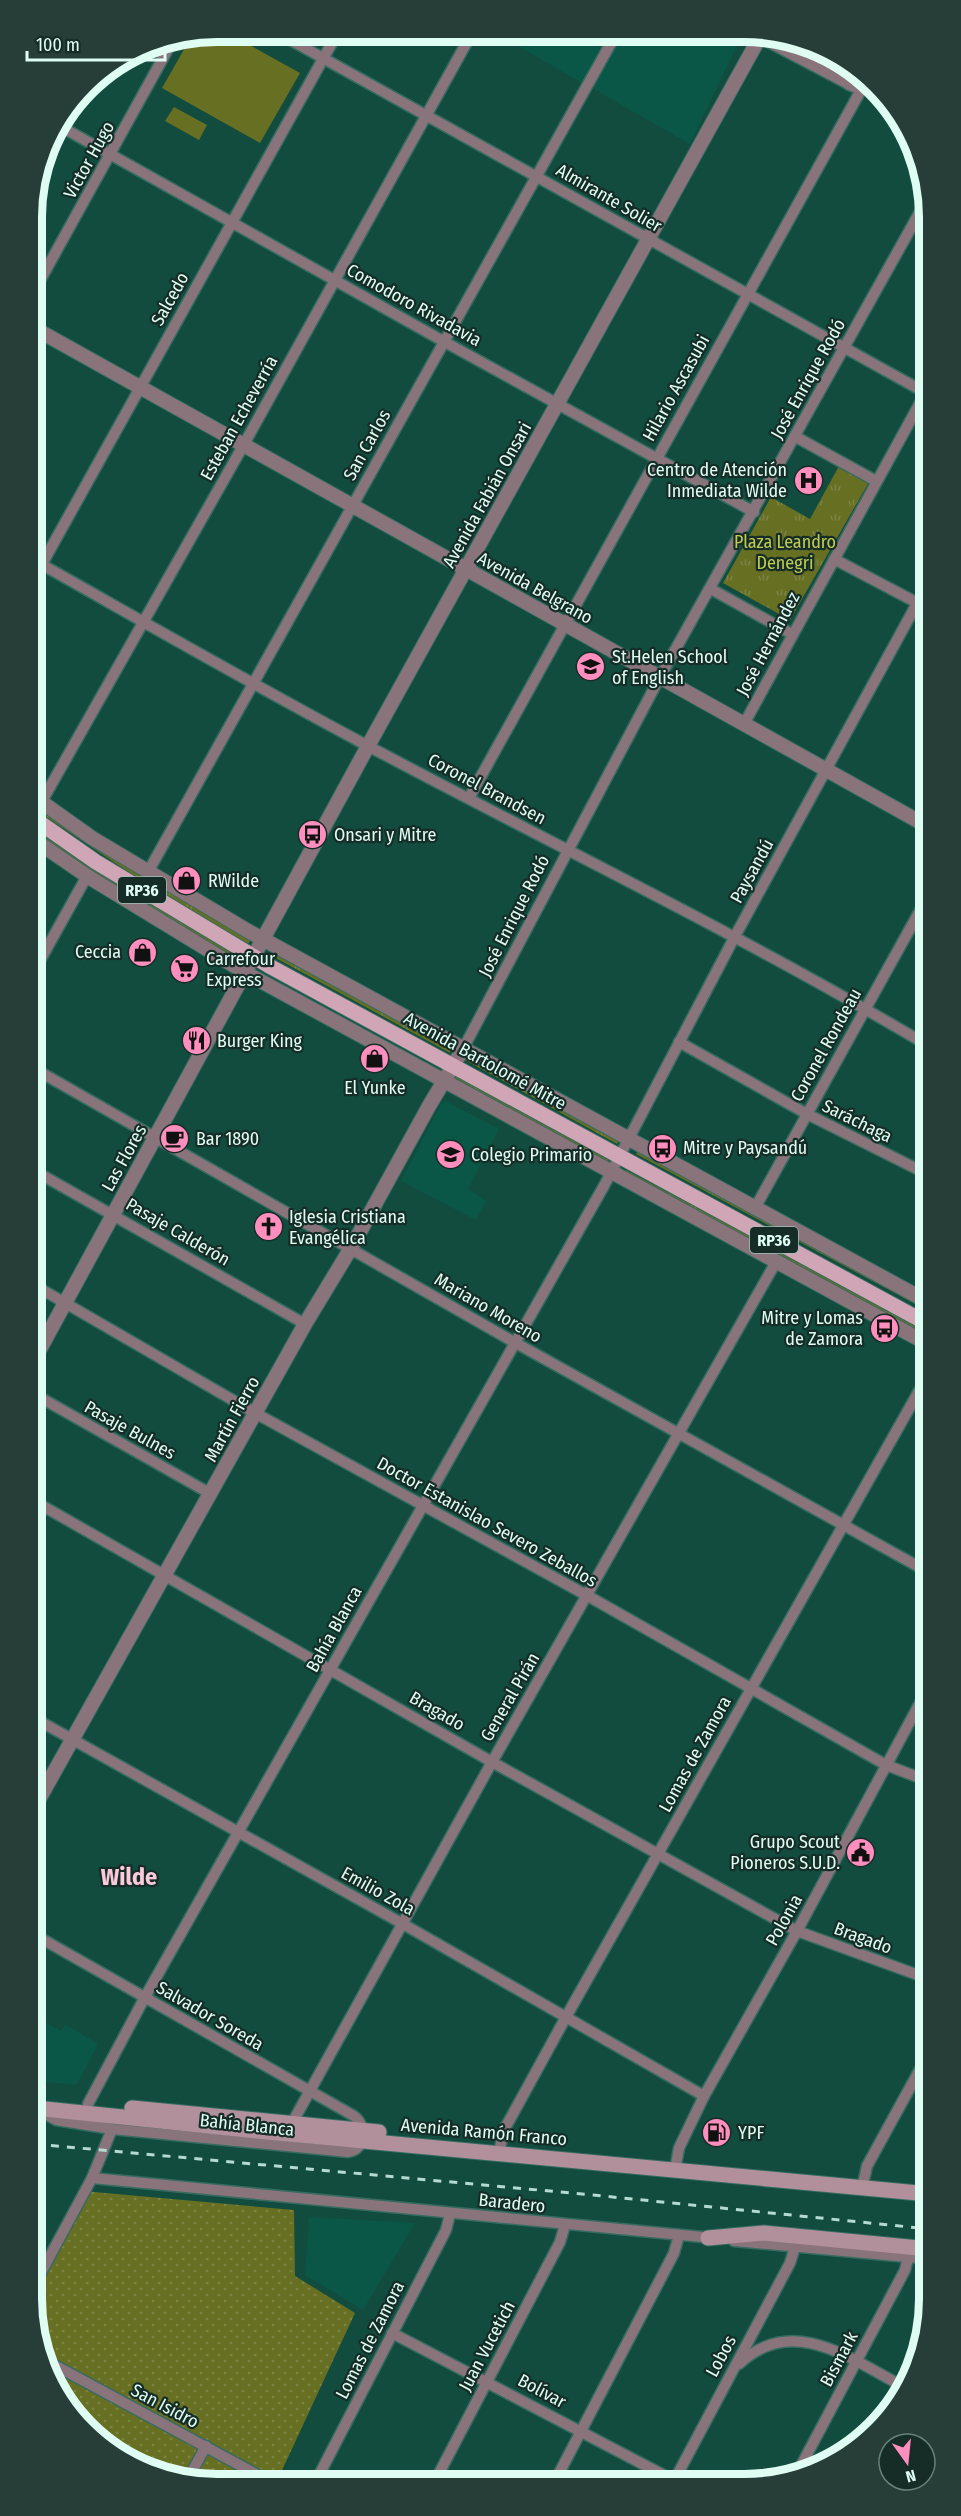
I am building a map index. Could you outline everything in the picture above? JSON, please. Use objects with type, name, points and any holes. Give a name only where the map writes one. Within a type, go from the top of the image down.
[{"type":"main road","name":"Avenida Bartolomé Mitre","points":[[42,823],[96,862],[254,957],[919,1319]]},
{"type":"main road","name":"Avenida Ramón Franco","points":[[42,2099],[289,2128]]},
{"type":"main road","name":"Avenida Ramón Franco","points":[[42,2109],[289,2128],[863,2183],[919,2185]]},
{"type":"main road","name":"Avenida Ramón Franco","points":[[863,2183],[919,2192]]},
{"type":"main road","points":[[708,2238],[764,2233],[919,2248]]},
{"type":"street","name":"Almirante Solier","points":[[295,42],[648,240],[919,388]]},
{"type":"street","name":"Salcedo","points":[[42,554],[140,388],[332,42]]},
{"type":"street","name":"Esteban Echeverría","points":[[42,793],[144,621],[243,446],[467,42]]},
{"type":"street","name":"San Carlos","points":[[148,872],[611,42]]},
{"type":"street","name":"Avenida Fabián Onsari","points":[[246,973],[368,746],[558,405],[756,42]]},
{"type":"street","points":[[775,45],[861,90]]},
{"type":"street","name":"Victor Hugo","points":[[42,277],[169,49]]},
{"type":"street","points":[[849,85],[851,80]]},
{"type":"street","name":"Hilario Ascasubi","points":[[469,798],[563,624],[861,90]]},
{"type":"street","name":"Comodoro Rivadavia","points":[[66,129],[754,512]]},
{"type":"street","name":"José Enrique Rodó","points":[[463,1048],[660,677],[919,214]]},
{"type":"street","name":"Avenida Belgrano","points":[[42,333],[919,821]]},
{"type":"street","name":"José Hernández","points":[[744,724],[919,404]]},
{"type":"street","points":[[796,437],[876,481]]},
{"type":"street","points":[[834,560],[919,603]]},
{"type":"street","name":"Coronel Brandsen","points":[[42,565],[368,746],[734,938],[865,1008],[919,1040]]},
{"type":"street","points":[[711,589],[792,634]]},
{"type":"street","name":"Paysandú","points":[[611,1173],[734,938],[826,769],[919,610]]},
{"type":"street","name":"Avenida Bartolomé Mitre","points":[[42,803],[92,838],[264,940],[919,1297]]},
{"type":"street","name":"Avenida Bartolomé Mitre","points":[[42,846],[246,973],[919,1339]]},
{"type":"street","points":[[42,957],[87,876]]},
{"type":"street","name":"Coronel Rondeau","points":[[755,1208],[919,912]]},
{"type":"street","name":"Las Flores","points":[[42,1345],[246,973]]},
{"type":"street","name":"Saráchaga","points":[[679,1042],[807,1114],[919,1170]]},
{"type":"street","name":"Martín Fierro","points":[[42,1794],[305,1324],[351,1248],[463,1048]]},
{"type":"street","name":"Mariano Moreno","points":[[42,1073],[514,1342],[919,1567]]},
{"type":"street","name":"Bahía Blanca","points":[[88,2104],[145,1996],[611,1173]]},
{"type":"street","name":"Pasaje Calderón","points":[[42,1175],[305,1324]]},
{"type":"street","name":"General Pirán","points":[[289,2128],[492,1762],[776,1262]]},
{"type":"street","name":"Doctor Estanislao Severo Zeballos","points":[[42,1290],[255,1413],[588,1596],[886,1765],[919,1778]]},
{"type":"street","name":"Lomas de Zamora","points":[[500,2148],[504,2130],[566,2017],[919,1391]]},
{"type":"street","name":"Pasaje Bulnes","points":[[42,1399],[211,1494]]},
{"type":"street","name":"Bragado","points":[[42,1506],[492,1762],[797,1931],[919,1975]]},
{"type":"street","name":"Polonia","points":[[675,2165],[679,2148],[704,2096],[797,1931],[919,1704]]},
{"type":"street","name":"Emilio Zola","points":[[42,1723],[403,1924],[704,2096]]},
{"type":"street","name":"Salvador Soreda","points":[[42,1939],[354,2116],[360,2120],[362,2135]]},
{"type":"street","points":[[863,2183],[867,2166],[919,2071]]},
{"type":"street","name":"Bahía Blanca","points":[[42,2112],[56,2120],[112,2129],[348,2152],[357,2149],[362,2135]]},
{"type":"street","points":[[268,2143],[289,2128]]},
{"type":"street","points":[[42,2271],[92,2178],[112,2129]]},
{"type":"street","name":"Baradero","points":[[92,2178],[919,2259]]},
{"type":"street","name":"Lomas de Zamora","points":[[320,2474],[446,2230],[450,2214]]},
{"type":"street","name":"Juan Vucetich","points":[[439,2474],[560,2242],[565,2225]]},
{"type":"street","points":[[559,2474],[674,2253],[679,2235]]},
{"type":"street","name":"Lobos","points":[[679,2474],[790,2263],[795,2247]]},
{"type":"street","name":"Bismark","points":[[802,2464],[904,2270],[908,2258]]},
{"type":"street","name":"Bolívar","points":[[392,2332],[662,2474]]},
{"type":"street","points":[[748,2340],[751,2347],[756,2350]]},
{"type":"street","points":[[731,2372],[756,2350],[780,2342],[799,2340],[825,2346],[897,2383]]},
{"type":"street","name":"San Isidro","points":[[55,2365],[256,2474]]},
{"type":"street","points":[[192,2472],[206,2446]]},
{"type":"shaded area","points":[[511,42],[739,42],[690,144]]},
{"type":"shaded area","name":"Colegio Primario","points":[[446,1101],[499,1129],[468,1189],[486,1201],[476,1220],[401,1181],[441,1104]]},
{"type":"shaded area","points":[[42,2021],[62,2031],[65,2024],[98,2044],[77,2085],[42,2082]]},
{"type":"shaded area","points":[[309,2217],[415,2223],[363,2310],[305,2275]]},
{"type":"green space","points":[[206,42],[244,42],[300,73],[260,143],[162,88],[187,45]]},
{"type":"green space","points":[[794,49],[821,60],[847,78]]},
{"type":"green space","points":[[174,107],[207,125],[199,140],[165,121]]},
{"type":"green space","name":"Plaza Leandro Denegri","points":[[839,466],[869,482],[790,620],[723,583],[771,497],[810,519]]},
{"type":"green space","points":[[47,813],[251,940],[248,944],[139,879],[45,816]]},
{"type":"green space","points":[[42,835],[241,959],[238,964],[91,873],[42,839]]},
{"type":"green space","points":[[273,952],[451,1050],[450,1053],[272,956]]},
{"type":"green space","points":[[466,1057],[619,1140],[617,1144],[465,1060]]},
{"type":"green space","points":[[456,1076],[609,1160],[607,1164],[453,1080]]},
{"type":"green space","points":[[638,1151],[919,1302],[919,1306],[636,1154]]},
{"type":"green space","points":[[626,1170],[919,1326],[919,1331],[625,1174]]},
{"type":"green space","points":[[83,2191],[294,2210],[295,2276],[355,2313],[280,2474],[206,2474],[161,2465],[130,2451],[93,2423],[78,2405],[55,2366],[48,2344],[42,2299],[42,2275]]},
{"type":"railway","points":[[42,2145],[593,2195],[919,2228]]},
{"type":"place","name":"Centro de Atención Inmediata Wilde","points":[[808,480]]},
{"type":"place","name":"St.Helen School of English","points":[[591,667]]},
{"type":"place","name":"Onsari y Mitre","points":[[313,835]]},
{"type":"place","name":"RWilde","points":[[187,881]]},
{"type":"place","name":"Ceccia","points":[[142,952]]},
{"type":"place","name":"Carrefour Express","points":[[185,969]]},
{"type":"place","name":"Burger King","points":[[196,1041]]},
{"type":"place","name":"El Yunke","points":[[375,1059]]},
{"type":"place","name":"Bar 1890","points":[[175,1139]]},
{"type":"place","name":"Mitre y Paysandú","points":[[662,1148]]},
{"type":"place","name":"Colegio Primario","points":[[450,1155]]},
{"type":"place","name":"Iglesia Cristiana Evangélica","points":[[268,1227]]},
{"type":"place","name":"Mitre y Lomas de Zamora","points":[[884,1328]]},
{"type":"place","name":"Grupo Scout Pioneros S.U.D.","points":[[861,1852]]},
{"type":"place","name":"YPF","points":[[717,2133]]},
{"type":"district","name":"Wilde","points":[[129,1877]]}]
